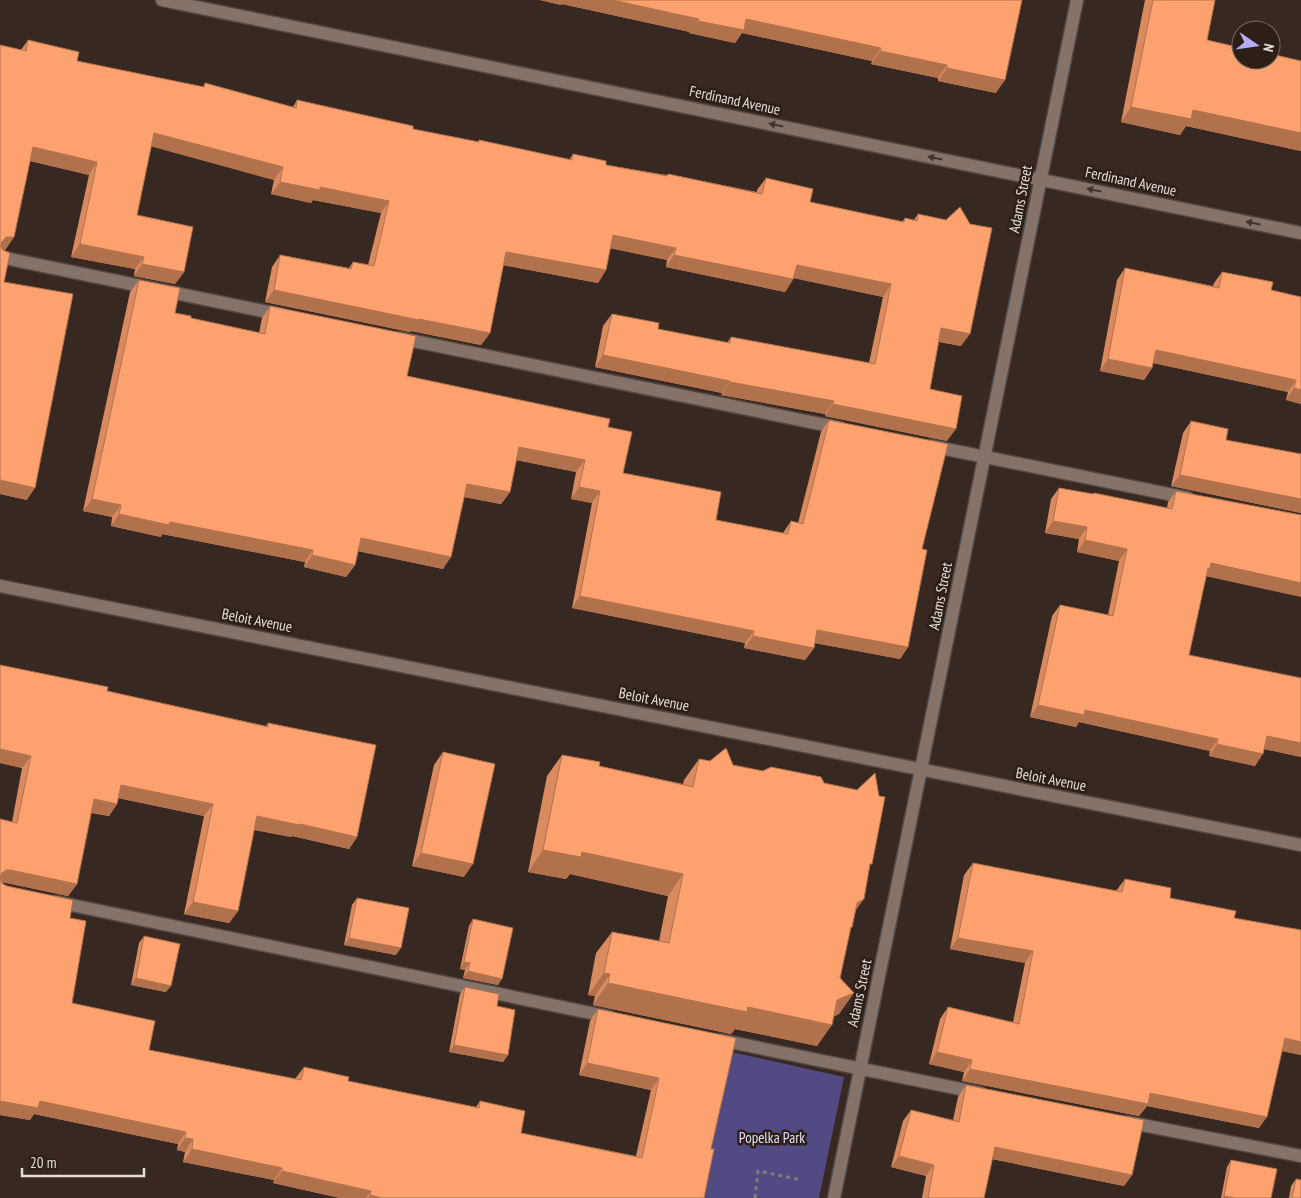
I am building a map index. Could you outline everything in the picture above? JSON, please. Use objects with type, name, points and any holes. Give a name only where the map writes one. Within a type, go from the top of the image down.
[{"type":"street","name":"Ferdinand Avenue","points":[[162,0],[1301,233]]},
{"type":"street","name":"Adams Street","points":[[834,1198],[1077,0]]},
{"type":"street","points":[[0,257],[294,317]]},
{"type":"street","points":[[392,337],[852,430]]},
{"type":"street","points":[[921,444],[1204,502]]},
{"type":"street","name":"Beloit Avenue","points":[[0,586],[1301,845]]},
{"type":"street","points":[[48,900],[622,1020]]},
{"type":"street","points":[[709,1038],[860,1070],[992,1095]]},
{"type":"street","points":[[1118,1120],[1301,1156]]},
{"type":"path","points":[[754,1198],[758,1171],[802,1180]]},
{"type":"green space","name":"Popelka Park","points":[[732,1052],[844,1077],[819,1198],[701,1198]]},
{"type":"building","points":[[612,0],[1022,0],[1005,80],[947,68],[947,65],[880,51],[881,48],[746,19],[744,30]]},
{"type":"building","points":[[1153,0],[1215,0],[1207,40],[1231,46],[1231,70],[1281,70],[1281,56],[1301,61],[1301,133],[1193,110],[1191,119],[1131,107]]},
{"type":"building","points":[[28,40],[79,52],[77,61],[204,87],[205,83],[296,108],[297,100],[413,126],[413,129],[479,142],[479,140],[572,160],[573,154],[606,161],[606,165],[667,176],[668,174],[762,194],[766,178],[813,189],[810,202],[904,222],[905,218],[917,221],[918,214],[946,220],[960,207],[970,224],[992,228],[970,334],[941,328],[930,389],[962,396],[956,429],[833,404],[834,401],[730,382],[603,355],[612,314],[659,323],[658,329],[730,343],[731,337],[875,364],[891,284],[797,265],[793,279],[674,255],[676,248],[613,235],[606,270],[506,252],[490,333],[419,320],[274,290],[280,255],[351,269],[353,262],[374,266],[389,201],[320,187],[320,190],[280,182],[283,167],[154,133],[137,215],[193,227],[184,272],[142,264],[144,257],[80,244],[97,162],[33,147],[14,237],[6,237],[1,243],[3,250],[10,253],[4,282],[73,294],[35,488],[0,480],[0,45],[26,51]]},
{"type":"building","points":[[1125,268],[1219,288],[1222,272],[1273,282],[1271,290],[1301,297],[1301,390],[1294,388],[1296,380],[1156,350],[1152,368],[1108,359]]},
{"type":"building","points":[[139,280],[180,288],[175,313],[265,334],[270,306],[416,336],[407,376],[610,419],[608,427],[632,432],[623,473],[721,492],[716,520],[788,534],[791,521],[803,524],[829,420],[948,444],[922,549],[927,550],[908,647],[817,630],[814,648],[753,636],[754,631],[580,596],[600,491],[579,487],[585,460],[519,447],[510,492],[467,484],[451,557],[361,538],[355,565],[312,555],[313,550],[170,522],[169,525],[119,514],[121,505],[92,499]]},
{"type":"building","points":[[1191,421],[1228,429],[1226,440],[1301,454],[1301,499],[1180,475]]},
{"type":"building","points":[[1059,488],[1172,509],[1176,491],[1301,515],[1301,583],[1211,563],[1210,569],[1208,568],[1189,655],[1301,678],[1301,743],[1267,736],[1263,754],[1217,744],[1218,739],[1085,710],[1084,715],[1038,705],[1060,605],[1113,616],[1127,549],[1085,540],[1087,527],[1053,521]]},
{"type":"building","points":[[0,665],[108,687],[107,691],[268,727],[268,723],[376,745],[357,837],[257,816],[238,911],[193,902],[213,804],[121,785],[117,804],[94,799],[77,884],[10,870],[6,870],[0,877],[0,819],[17,823],[31,756],[0,749]]},
{"type":"building","points":[[726,748],[733,765],[763,771],[771,767],[821,777],[824,783],[857,790],[875,773],[879,796],[885,797],[864,899],[857,903],[840,978],[854,993],[837,1000],[832,1025],[748,1007],[747,1012],[608,983],[610,974],[604,973],[612,932],[669,943],[683,874],[582,852],[581,857],[543,850],[562,755],[600,762],[599,766],[693,787],[699,759],[710,761]]},
{"type":"building","points":[[443,752],[495,764],[473,864],[421,853]]},
{"type":"building","points":[[973,863],[1122,892],[1125,879],[1171,888],[1170,898],[1236,911],[1234,918],[1301,930],[1301,1042],[1285,1038],[1267,1117],[1150,1093],[1148,1104],[970,1069],[972,1060],[937,1052],[948,1007],[1019,1024],[1033,951],[958,938]]},
{"type":"building","points":[[0,877],[3,884],[7,886],[73,900],[70,918],[86,921],[72,1003],[155,1021],[149,1050],[301,1080],[304,1067],[349,1077],[348,1081],[479,1108],[480,1101],[525,1111],[521,1133],[642,1158],[659,1078],[587,1063],[598,1009],[736,1038],[711,1149],[714,1149],[704,1198],[382,1198],[370,1195],[371,1191],[282,1171],[282,1168],[192,1149],[193,1139],[185,1138],[186,1132],[40,1101],[38,1108],[0,1101]]},
{"type":"building","points":[[357,898],[409,908],[401,948],[349,938]]},
{"type":"building","points":[[473,919],[513,928],[502,979],[468,971],[470,963],[464,962]]},
{"type":"building","points":[[144,936],[180,944],[171,986],[136,978]]},
{"type":"building","points":[[465,987],[499,994],[497,1006],[515,1010],[508,1055],[454,1045]]},
{"type":"building","points":[[966,1085],[1144,1120],[1132,1175],[995,1147],[984,1198],[928,1198],[934,1165],[899,1156],[911,1110],[959,1122]]},
{"type":"building","points":[[1231,1160],[1277,1169],[1271,1198],[1224,1196]]},
{"type":"building","points":[[1296,1179],[1301,1180],[1301,1198],[1292,1198]]}]
